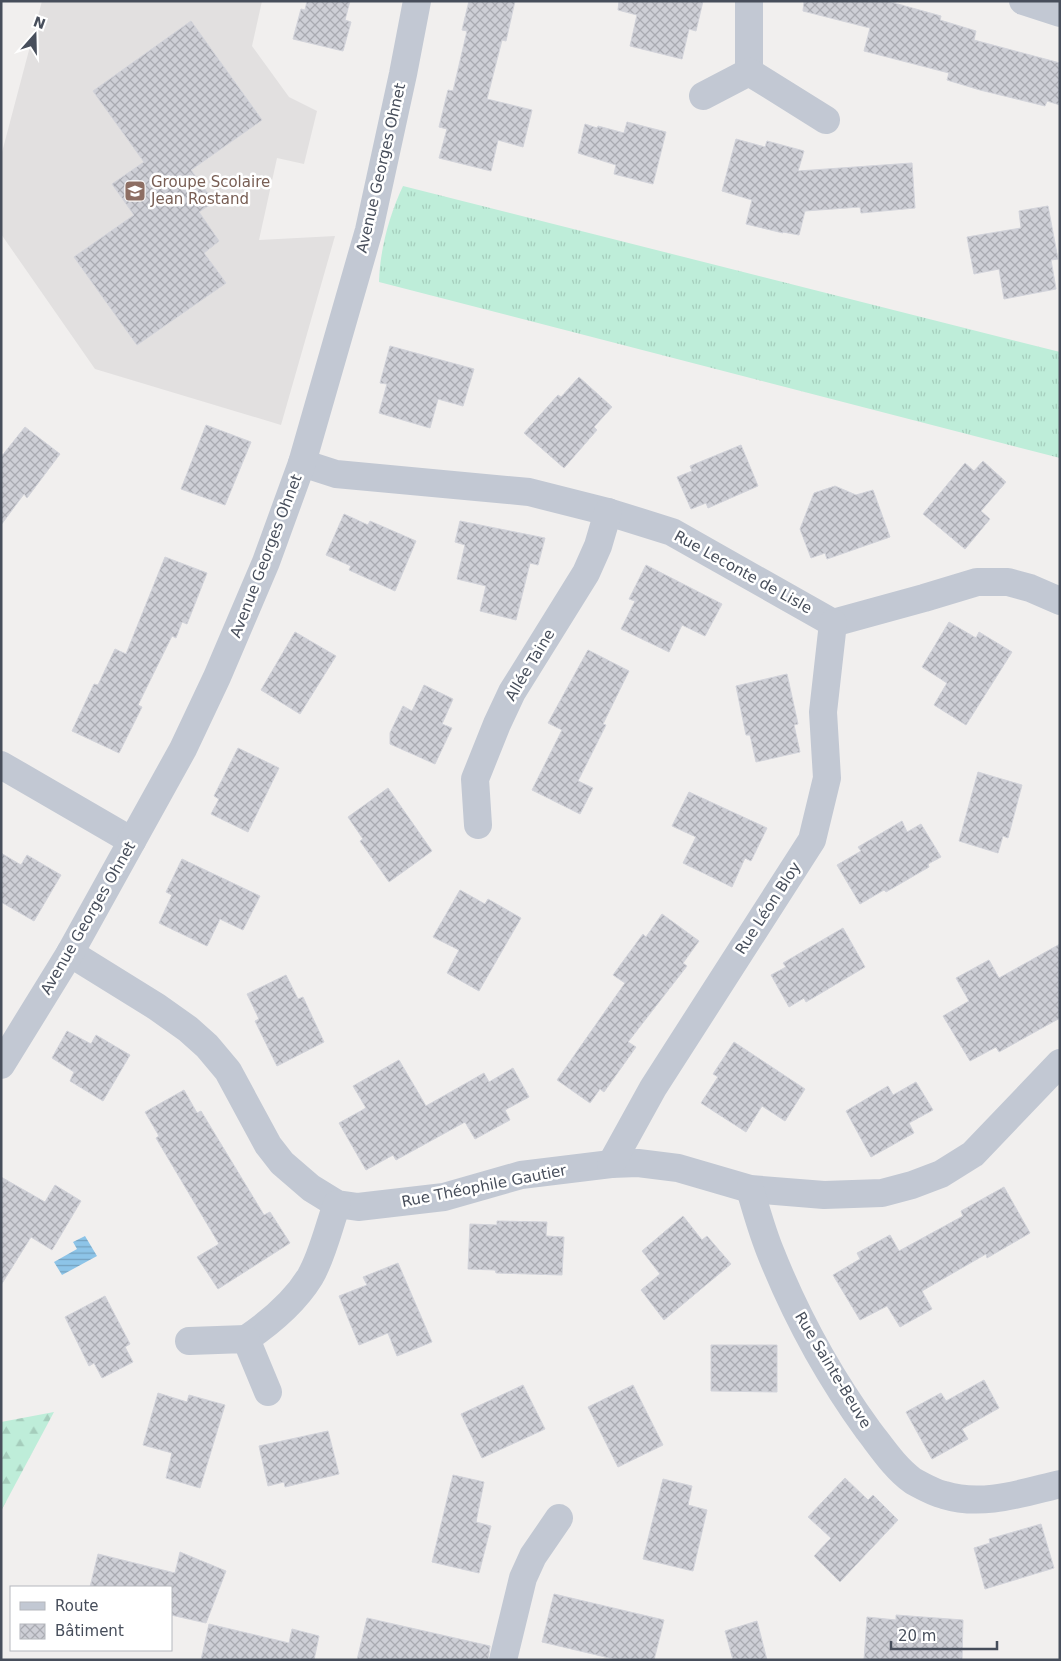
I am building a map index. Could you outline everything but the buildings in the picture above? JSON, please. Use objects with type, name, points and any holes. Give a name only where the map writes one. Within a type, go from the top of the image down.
[{"type":"street","name":"Avenue Georges Ohnet","points":[[1,1065],[70,953],[183,748],[218,677],[266,562],[302,463],[369,230],[417,1]]},
{"type":"street","points":[[749,1],[749,72]]},
{"type":"street","points":[[1023,1],[1060,14]]},
{"type":"street","points":[[704,96],[749,72]]},
{"type":"street","points":[[749,72],[826,120]]},
{"type":"street","name":"Rue Leconte de Lisle","points":[[302,463],[336,474],[529,492],[608,512],[672,532],[833,622]]},
{"type":"street","name":"Allée Taine","points":[[478,825],[475,778],[497,724],[512,692],[586,573],[598,546],[608,512]]},
{"type":"street","points":[[833,622],[976,582],[1008,582],[1030,588],[1060,601]]},
{"type":"street","name":"Rue Léon Bloy","points":[[611,1164],[653,1088],[812,840],[827,778],[823,712],[833,622]]},
{"type":"street","points":[[1,765],[132,842]]},
{"type":"street","name":"Rue Théophile Gautier","points":[[70,953],[157,1007],[188,1029],[228,1071],[256,1123],[282,1163],[311,1188],[337,1204],[358,1208],[444,1197],[521,1175],[611,1164],[638,1163],[678,1168],[750,1190],[824,1195],[882,1193],[912,1186],[941,1174],[973,1154],[1060,1063]]},
{"type":"street","name":"Rue Sainte-Beuve","points":[[750,1190],[769,1249],[792,1302],[818,1352],[850,1404],[890,1459],[914,1481],[944,1495],[972,1500],[996,1499],[1060,1484]]},
{"type":"street","points":[[190,1341],[246,1339],[271,1322],[295,1297],[310,1276],[337,1204]]},
{"type":"street","points":[[246,1339],[268,1392]]},
{"type":"street","points":[[503,1660],[523,1578],[533,1556],[559,1518]]},
{"type":"shaded area","name":"Groupe Scolaire Jean Rostand","points":[[42,1],[262,1],[252,46],[289,97],[317,111],[304,164],[277,158],[259,240],[335,236],[281,425],[95,369],[1,234],[1,156]]},
{"type":"green space","points":[[403,186],[1060,352],[1060,458],[379,282],[381,257],[386,233],[393,209]]},
{"type":"green space","points":[[54,1412],[1,1511],[1,1422]]},
{"type":"water","points":[[85,1236],[97,1256],[62,1275],[54,1262],[77,1249],[73,1242]]},
{"type":"place","name":"Groupe Scolaire Jean Rostand","points":[[135,191]]}]
